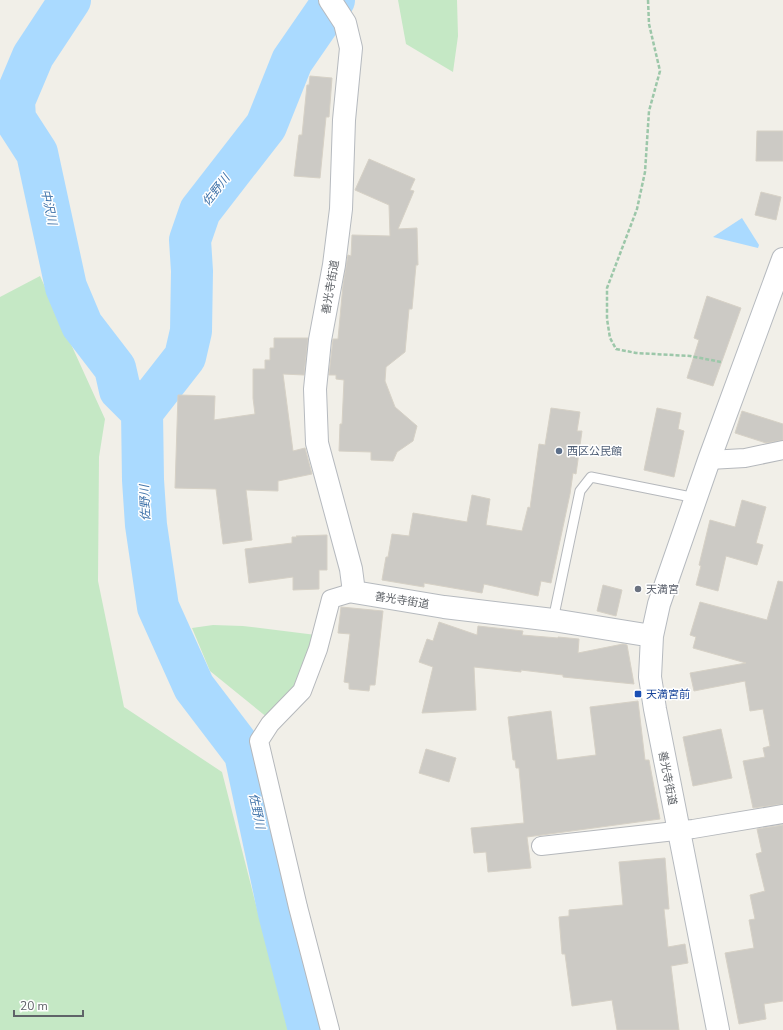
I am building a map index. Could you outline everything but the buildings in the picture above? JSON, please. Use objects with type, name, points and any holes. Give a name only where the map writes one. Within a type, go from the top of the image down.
[{"type":"street","name":"善光寺街道","points":[[330,0],[345,22],[351,48],[344,120],[340,209],[334,265],[320,340],[315,389],[317,443],[351,569],[354,592],[444,607],[553,620],[652,636],[650,677],[655,709],[718,1030]]},
{"type":"street","points":[[652,636],[660,604],[709,460],[782,265]]},
{"type":"street","points":[[709,460],[745,458],[783,450]]},
{"type":"street","points":[[330,1030],[298,906],[259,741],[270,724],[302,691],[318,649],[331,599],[354,592]]},
{"type":"street","points":[[541,846],[693,829],[783,814]]},
{"type":"lane","points":[[553,620],[580,491],[591,477],[696,498]]},
{"type":"path","points":[[648,0],[648,24],[660,71],[649,111],[645,172],[637,210],[607,288],[606,319],[610,338],[616,349],[636,353],[690,356],[715,360],[742,370]]},
{"type":"green space","points":[[398,0],[457,0],[458,36],[453,72],[406,44]]},
{"type":"green space","points":[[40,276],[105,419],[99,457],[98,581],[124,707],[222,772],[288,1030],[0,1030],[0,297]]},
{"type":"green space","points":[[213,625],[243,626],[316,635],[297,688],[268,718],[210,671],[192,628]]},
{"type":"water","points":[[742,218],[759,245],[758,248],[713,237]]},
{"type":"waterway","name":"中沢川","points":[[70,0],[33,56],[14,101],[15,119],[37,153],[66,287],[82,325],[115,368],[120,390],[142,412]]},
{"type":"waterway","name":"佐野川","points":[[309,1030],[279,913],[245,754],[194,687],[158,607],[146,525],[143,480],[142,412],[185,357],[191,331],[192,271],[190,240],[200,211],[266,126],[292,61],[334,0]]},
{"type":"place","name":"西区公民館","points":[[559,451]]},
{"type":"place","name":"天満宮","points":[[638,589]]},
{"type":"place","name":"天満宮前","points":[[638,694]]}]
